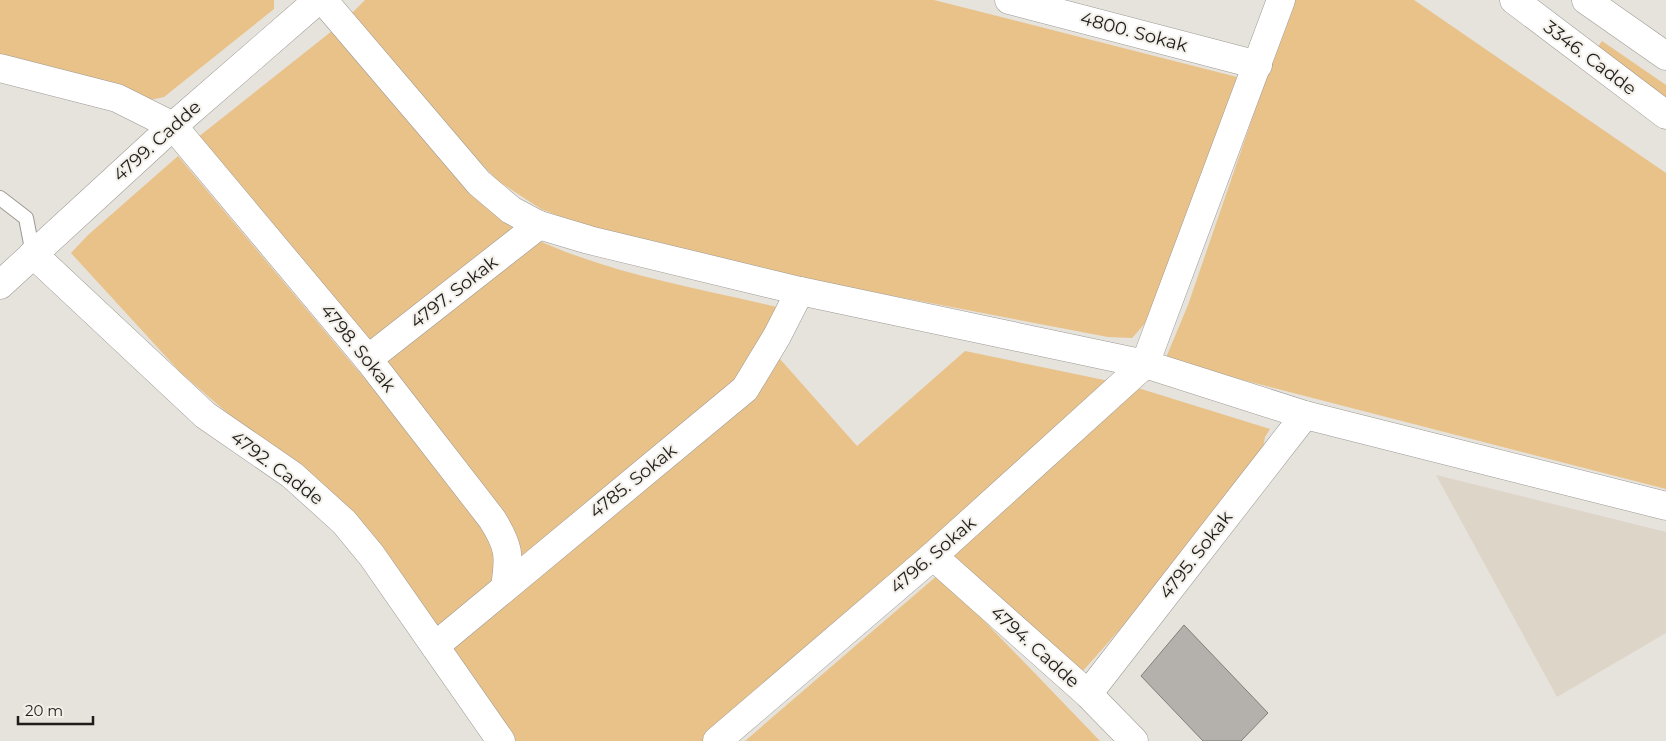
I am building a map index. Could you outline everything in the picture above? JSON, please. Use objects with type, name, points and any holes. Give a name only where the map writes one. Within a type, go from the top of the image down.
[{"type":"street","name":"4799. Cadde","points":[[0,285],[173,126],[318,0]]},
{"type":"street","points":[[323,0],[479,183],[511,210],[540,225],[588,240],[800,292],[1145,364],[1305,415],[1666,506]]},
{"type":"street","name":"4800. Sokak","points":[[1009,0],[1258,65]]},
{"type":"street","points":[[1145,364],[1281,0]]},
{"type":"street","name":"3346. Cadde","points":[[1514,0],[1666,115]]},
{"type":"street","points":[[1586,0],[1666,56]]},
{"type":"street","points":[[0,68],[118,98],[173,126]]},
{"type":"street","name":"4798. Sokak","points":[[173,126],[368,359],[492,519],[503,536],[508,552],[505,587]]},
{"type":"street","name":"4797. Sokak","points":[[368,359],[540,225]]},
{"type":"street","name":"4792. Cadde","points":[[33,254],[205,415],[292,474],[338,516],[372,556],[501,741]]},
{"type":"street","name":"4785. Sokak","points":[[435,646],[745,389],[777,336],[800,292]]},
{"type":"street","name":"4796. Sokak","points":[[717,741],[933,556],[1145,364]]},
{"type":"street","name":"4795. Sokak","points":[[1088,694],[1305,415]]},
{"type":"street","name":"4794. Cadde","points":[[933,556],[1088,694],[1133,741]]},
{"type":"lane","points":[[0,198],[26,218],[33,254]]},
{"type":"shaded area","points":[[0,0],[274,0],[274,9],[164,97],[150,100],[0,55]]},
{"type":"shaded area","points":[[365,0],[934,0],[1237,77],[1149,319],[1132,338],[1108,337],[862,290],[618,239],[541,209],[498,181],[376,54],[352,13]]},
{"type":"shaded area","points":[[1293,0],[1414,0],[1666,173],[1666,489],[1165,360],[1188,305]]},
{"type":"shaded area","points":[[332,31],[495,214],[523,231],[369,348],[197,138]]},
{"type":"shaded area","points":[[1602,41],[1666,85],[1666,99],[1597,48]]},
{"type":"shaded area","points":[[178,156],[494,533],[495,584],[432,634],[253,435],[181,373],[71,253],[88,235]]},
{"type":"shaded area","points":[[531,237],[560,250],[622,270],[686,287],[781,308],[741,378],[517,569],[386,363],[387,351]]},
{"type":"shaded area","points":[[965,351],[1109,381],[706,741],[512,741],[443,647],[678,462],[780,359],[857,446]]},
{"type":"shaded area","points":[[1138,388],[1270,429],[1265,437],[1262,453],[1120,629],[1082,672],[948,556]]},
{"type":"shaded area","points":[[1436,475],[1666,532],[1666,633],[1557,697]]},
{"type":"shaded area","points":[[939,574],[1100,741],[745,741]]},
{"type":"building","points":[[1184,625],[1268,713],[1241,741],[1203,741],[1141,676]]}]
